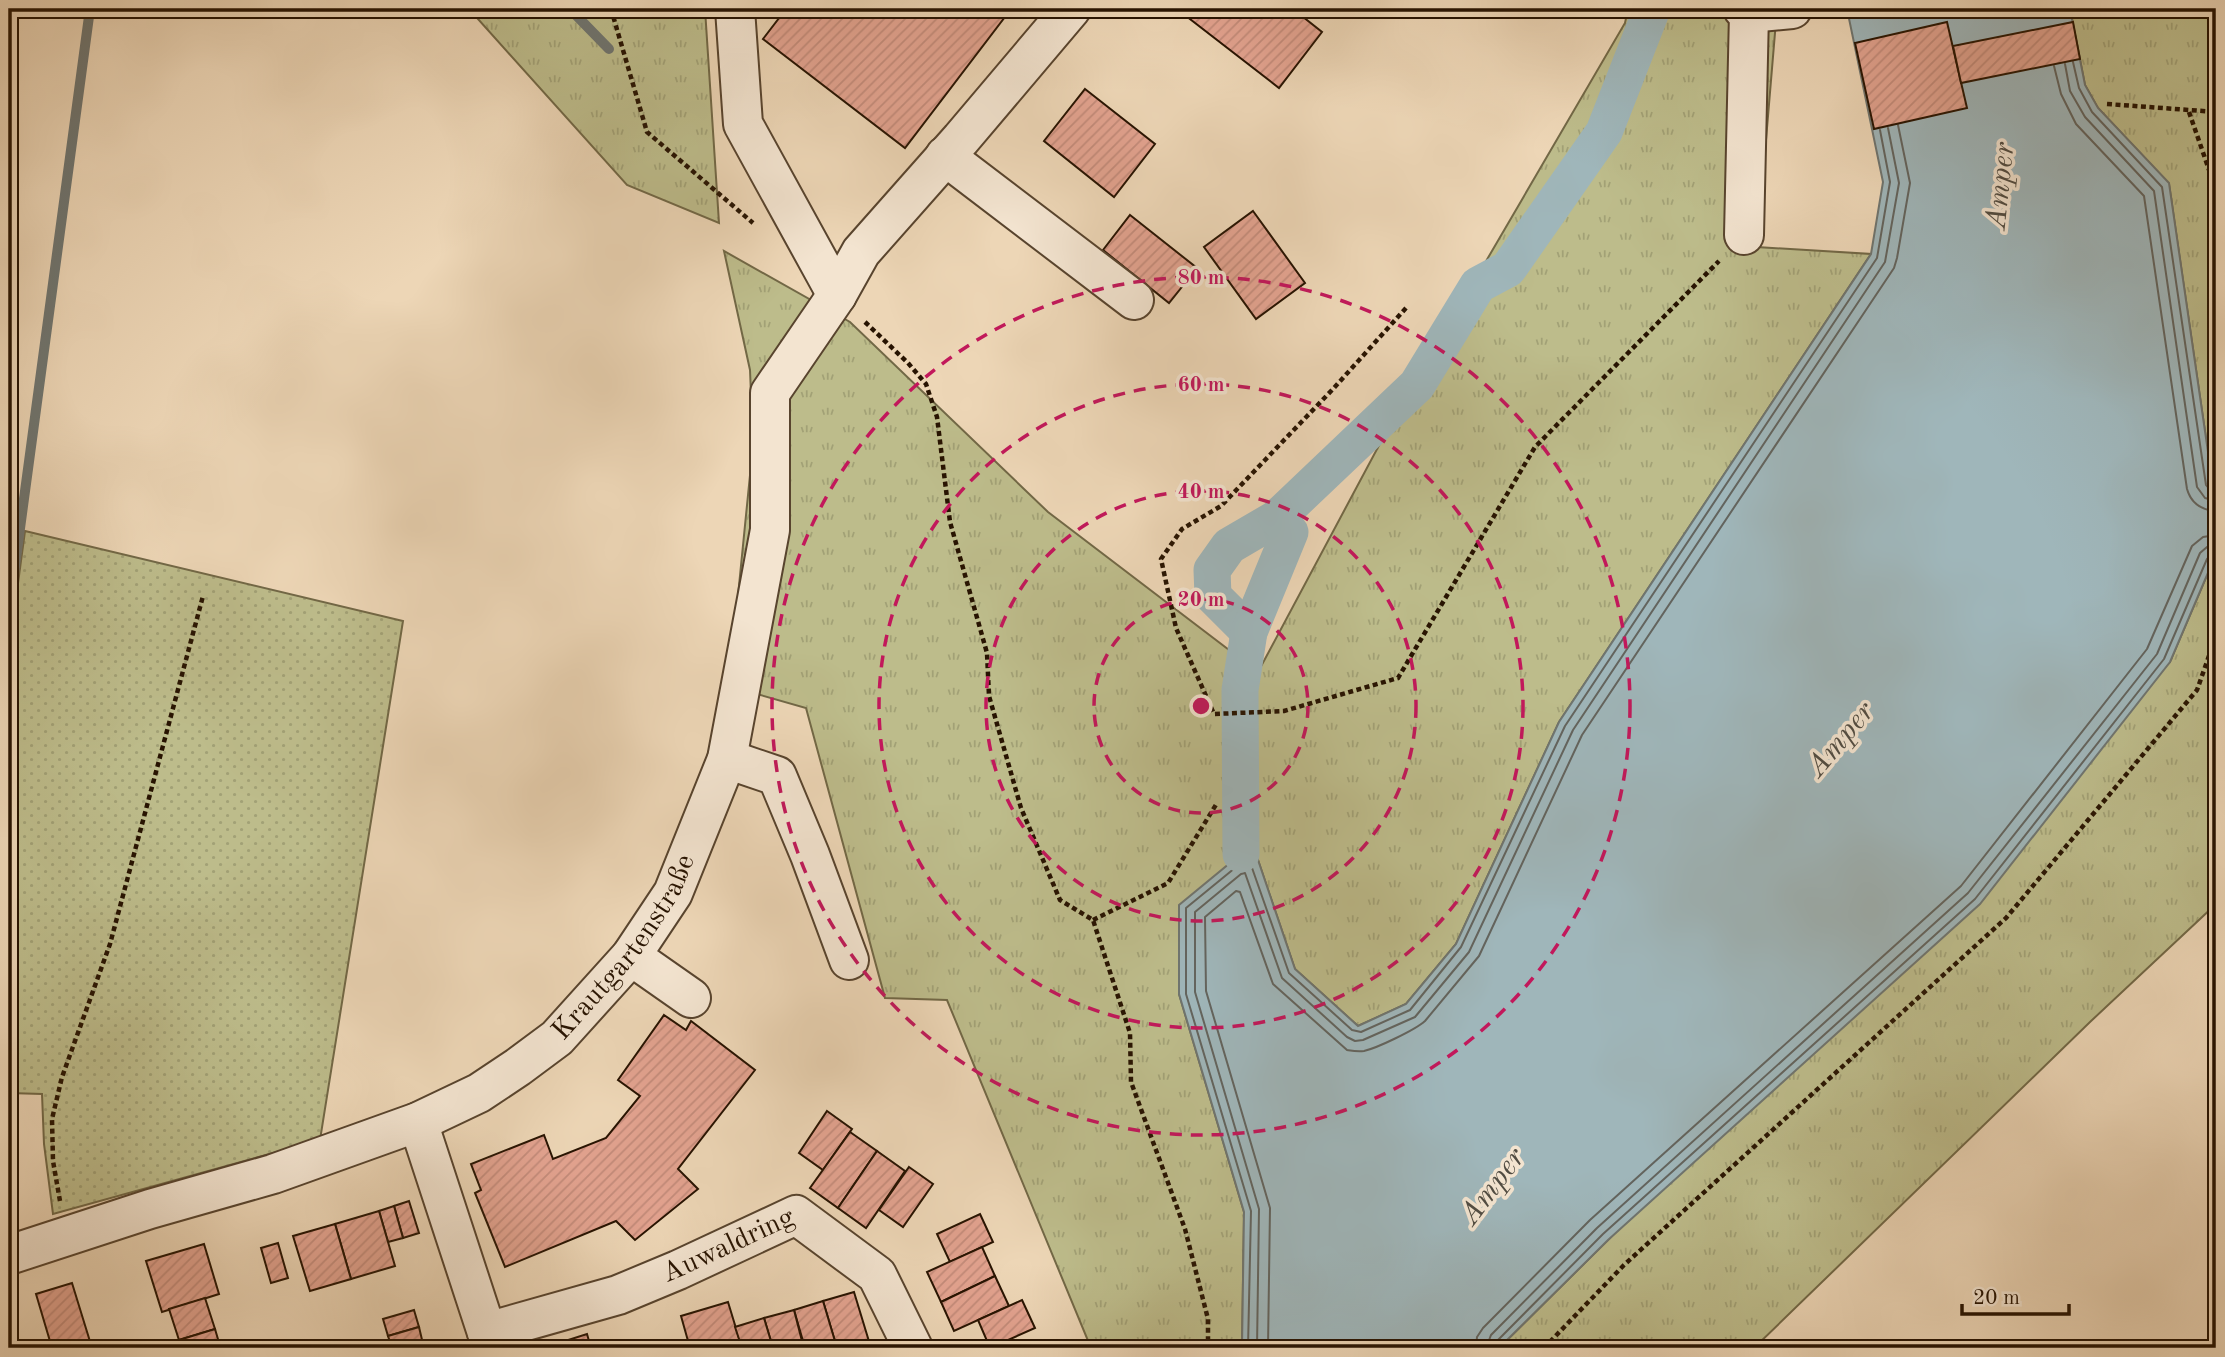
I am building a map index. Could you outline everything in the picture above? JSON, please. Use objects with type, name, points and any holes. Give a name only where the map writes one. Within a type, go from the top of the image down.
[{"type":"street","points":[[735,9],[743,124],[837,295]]},
{"type":"street","name":"Krautgartenstraße","points":[[9,1255],[273,1174],[418,1122],[479,1093],[557,1038],[631,956],[673,893],[727,759],[770,530],[769,393],[837,295],[861,251],[1071,9]]},
{"type":"street","points":[[1744,235],[1746,11],[1792,9]]},
{"type":"street","points":[[953,148],[1134,300]]},
{"type":"street","points":[[727,759],[777,776],[849,960]]},
{"type":"street","points":[[631,956],[691,998]]},
{"type":"street","name":"Auwaldring","points":[[418,1122],[490,1340],[618,1295],[796,1215],[877,1275],[913,1348]]},
{"type":"path","points":[[611,9],[647,132],[763,232]]},
{"type":"path","points":[[2107,104],[2216,112]]},
{"type":"path","points":[[2189,112],[2216,190]]},
{"type":"path","points":[[1406,308],[1333,390],[1221,506],[1182,529],[1161,559],[1176,628],[1214,714],[1284,711],[1398,678],[1535,447],[1744,235]]},
{"type":"path","points":[[837,295],[908,363],[926,384],[937,416],[950,522],[987,653],[989,696],[1021,808],[1060,900],[1093,920],[1130,1032],[1131,1082],[1185,1229],[1208,1319],[1208,1348]]},
{"type":"path","points":[[66,1236],[53,1161],[52,1119],[62,1077],[110,944],[203,596]]},
{"type":"path","points":[[1544,1348],[1624,1265],[2006,918],[2197,690],[2216,636]]},
{"type":"path","points":[[1093,920],[1168,883],[1217,803]]},
{"type":"green space","points":[[469,9],[705,9],[719,223],[627,185]]},
{"type":"green space","points":[[1628,9],[1777,9],[1757,247],[1871,254],[1559,722],[1456,944],[1406,1004],[1358,1026],[1295,969],[1258,860],[1179,994],[1244,1212],[1242,1348],[1091,1348],[947,1000],[885,998],[806,708],[729,686],[753,445],[750,370],[724,251],[850,322],[1048,512],[1258,672],[1384,436],[1625,23]]},
{"type":"green space","points":[[2070,9],[2216,9],[2216,507],[2169,184],[2098,108],[2085,85]]},
{"type":"green space","points":[[25,531],[403,621],[320,1140],[53,1214],[44,1144],[42,1094],[9,1093],[9,650]]},
{"type":"green space","points":[[2216,554],[2216,904],[2090,1022],[1754,1348],[1499,1348],[1608,1240],[2170,662]]},
{"type":"water","name":"Amper","points":[[1847,9],[2070,9],[2085,85],[2098,108],[2169,183],[2216,507],[2216,554],[2170,662],[1980,904],[1608,1240],[1499,1348],[1242,1348],[1244,1212],[1179,994],[1179,905],[1241,854],[1258,860],[1295,969],[1358,1026],[1406,1004],[1456,944],[1559,722],[1871,254],[1883,182]]},
{"type":"building","points":[[786,9],[1011,9],[905,148],[763,39]]},
{"type":"building","points":[[1177,9],[1293,9],[1322,32],[1279,88]]},
{"type":"building","points":[[1947,22],[1967,108],[1874,129],[1855,43]]},
{"type":"building","points":[[2073,22],[2080,59],[1961,83],[1953,46]]},
{"type":"building","points":[[1085,89],[1155,144],[1114,197],[1044,141]]},
{"type":"building","points":[[1253,211],[1305,283],[1256,319],[1204,247]]},
{"type":"building","points":[[1130,215],[1197,268],[1169,303],[1103,250]]},
{"type":"building","points":[[664,1015],[686,1030],[691,1021],[755,1070],[678,1169],[698,1189],[635,1240],[616,1221],[505,1267],[475,1193],[481,1190],[471,1164],[544,1135],[553,1159],[606,1138],[640,1096],[618,1080]]},
{"type":"building","points":[[827,1111],[852,1129],[823,1170],[799,1153]]},
{"type":"building","points":[[850,1132],[877,1151],[838,1208],[810,1188]]},
{"type":"building","points":[[877,1151],[905,1171],[866,1228],[838,1208]]},
{"type":"building","points":[[909,1167],[933,1184],[903,1227],[879,1210]]},
{"type":"building","points":[[409,1201],[419,1233],[403,1238],[394,1206]]},
{"type":"building","points":[[394,1206],[403,1238],[388,1242],[379,1211]]},
{"type":"building","points":[[379,1211],[395,1266],[351,1279],[335,1224]]},
{"type":"building","points":[[980,1214],[993,1242],[950,1262],[937,1234]]},
{"type":"building","points":[[335,1224],[351,1279],[310,1291],[293,1236]]},
{"type":"building","points":[[278,1243],[288,1278],[271,1283],[261,1248]]},
{"type":"building","points":[[204,1244],[219,1294],[162,1312],[146,1261]]},
{"type":"building","points":[[982,1247],[995,1276],[941,1302],[927,1272]]},
{"type":"building","points":[[995,1276],[1009,1306],[954,1331],[941,1302]]},
{"type":"building","points":[[72,1283],[92,1348],[52,1348],[36,1294]]},
{"type":"building","points":[[854,1292],[871,1348],[837,1348],[823,1301]]},
{"type":"building","points":[[205,1298],[215,1329],[179,1340],[169,1309]]},
{"type":"building","points":[[1022,1300],[1035,1328],[990,1348],[978,1320]]},
{"type":"building","points":[[823,1301],[837,1348],[805,1348],[794,1310]]},
{"type":"building","points":[[728,1302],[742,1348],[690,1348],[681,1316]]},
{"type":"building","points":[[414,1310],[419,1327],[388,1336],[383,1319]]},
{"type":"building","points":[[794,1310],[802,1341],[773,1348],[764,1318]]},
{"type":"building","points":[[764,1318],[773,1348],[742,1348],[735,1327]]},
{"type":"building","points":[[419,1327],[423,1344],[392,1348],[388,1336]]},
{"type":"building","points":[[215,1329],[220,1346],[181,1348],[179,1340]]},
{"type":"building","points":[[587,1334],[591,1348],[543,1348]]},
{"type":"waterway","points":[[9,610],[90,9]]},
{"type":"waterway","points":[[570,9],[609,49]]},
{"type":"waterway","points":[[1241,854],[1240,690],[1249,632],[1290,532],[1277,518],[1417,385],[1478,285],[1508,269],[1604,132],[1652,9]]},
{"type":"waterway","points":[[1249,632],[1213,596],[1212,570],[1229,546],[1277,518]]}]
